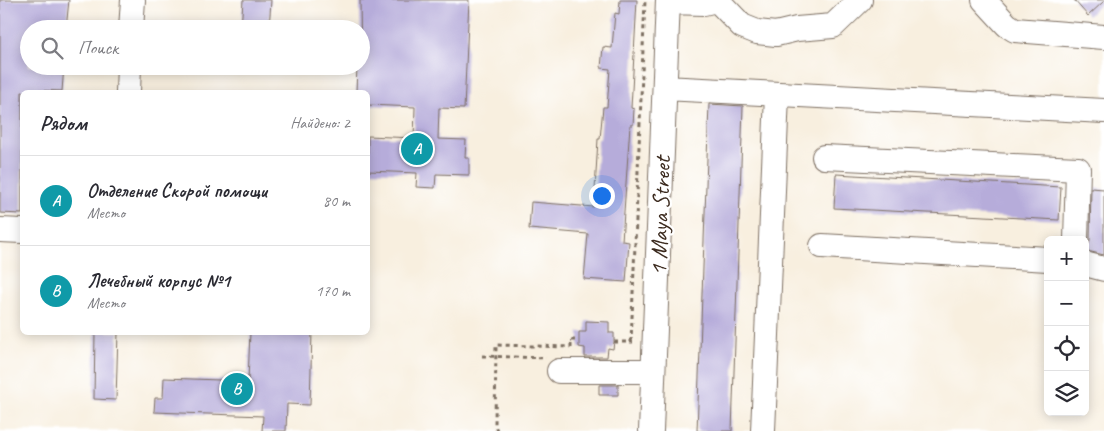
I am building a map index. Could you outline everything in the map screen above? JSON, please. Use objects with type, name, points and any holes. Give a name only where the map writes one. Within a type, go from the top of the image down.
[{"type":"street","points":[[131,20],[132,0]]},
{"type":"street","points":[[660,1],[704,3],[716,0],[742,26],[757,32],[776,34],[797,29],[833,26],[860,0]]},
{"type":"street","points":[[984,0],[1006,25],[1015,30],[1104,37]]},
{"type":"street","name":"1 Maya Street","points":[[651,431],[665,88],[660,1]]},
{"type":"street","points":[[128,90],[129,75]]},
{"type":"street","points":[[665,88],[1104,111]]},
{"type":"street","points":[[762,431],[777,95]]},
{"type":"street","points":[[824,157],[1078,169],[1076,236]]},
{"type":"street","points":[[0,230],[20,231]]},
{"type":"street","points":[[822,246],[1044,260]]},
{"type":"street","points":[[1089,265],[1104,269]]},
{"type":"street","points":[[561,361],[654,371]]},
{"type":"path","points":[[631,342],[660,1]]},
{"type":"path","points":[[482,356],[561,361],[571,347],[571,340],[579,340]]},
{"type":"path","points":[[498,431],[495,424],[496,345],[571,347]]},
{"type":"building","points":[[0,0],[69,0],[67,20],[20,20],[20,75],[63,75],[62,90],[20,90],[20,214],[0,213]]},
{"type":"building","points":[[243,0],[271,0],[270,20],[242,20]]},
{"type":"building","points":[[360,0],[469,0],[464,109],[439,108],[438,139],[466,140],[465,158],[469,158],[469,175],[436,174],[435,188],[416,187],[417,173],[370,171],[370,136],[414,138],[415,107],[370,105],[370,90],[356,90],[357,75],[370,75],[370,20],[360,20]]},
{"type":"building","points":[[620,0],[637,0],[631,108],[634,109],[633,125],[630,125],[622,241],[629,242],[626,282],[584,279],[588,234],[529,229],[531,202],[594,207],[598,139],[600,139],[603,107],[607,107],[610,69],[601,68],[603,47],[612,48],[615,13],[619,14]]},
{"type":"building","points":[[1074,0],[1104,0],[1104,1],[1088,16]]},
{"type":"building","points":[[709,104],[743,106],[732,431],[697,431]]},
{"type":"building","points":[[836,174],[1061,187],[1059,220],[834,208]]},
{"type":"building","points":[[1091,188],[1104,189],[1104,255],[1089,251]]},
{"type":"building","points":[[586,321],[609,322],[609,333],[614,333],[614,342],[613,349],[608,348],[607,357],[585,357],[585,348],[579,347],[579,332],[586,332]]},
{"type":"building","points":[[95,335],[118,335],[116,400],[94,399]]},
{"type":"building","points":[[250,335],[312,335],[310,405],[287,404],[286,431],[262,431],[263,416],[154,412],[155,398],[163,398],[164,378],[248,381]]},
{"type":"building","points":[[599,385],[618,385],[618,395],[599,395]]},
{"type":"place","name":"Отделение Скорой помощи","points":[[417,149]]},
{"type":"place","name":"Лечебный корпус №1","points":[[237,389]]}]
